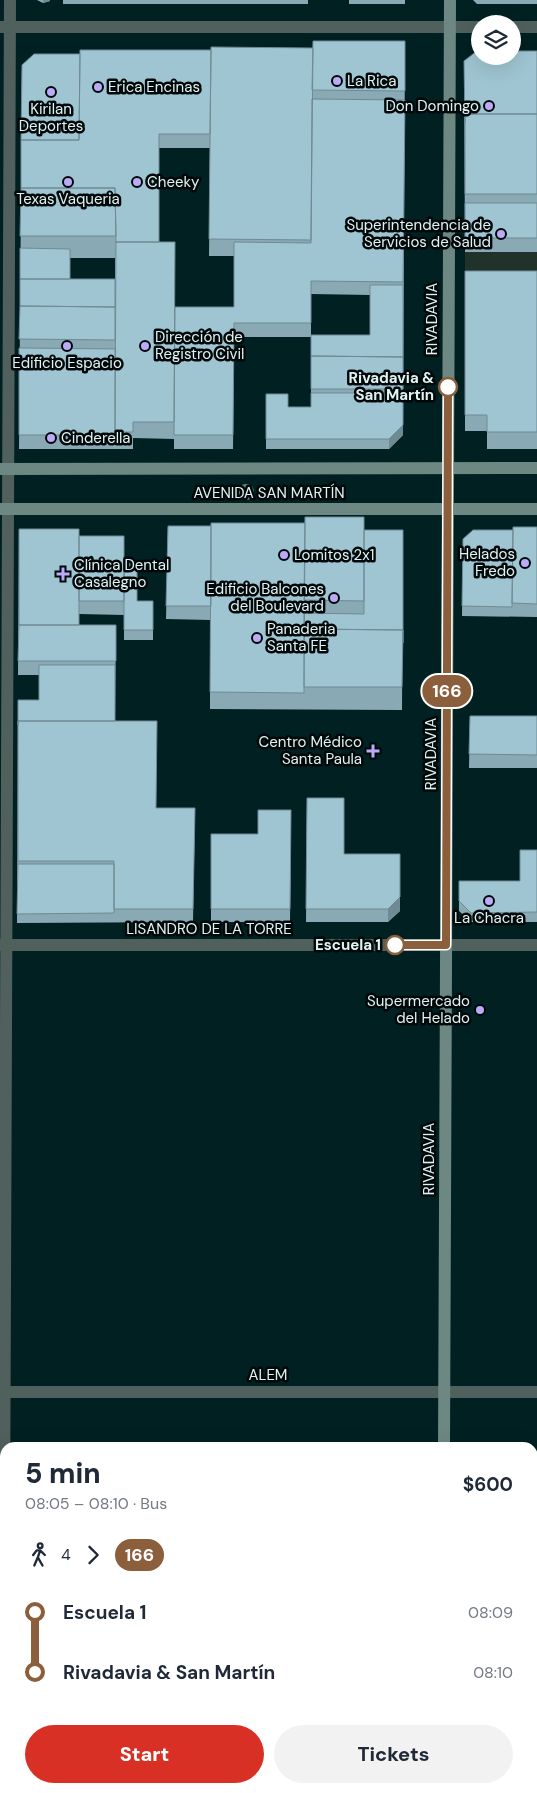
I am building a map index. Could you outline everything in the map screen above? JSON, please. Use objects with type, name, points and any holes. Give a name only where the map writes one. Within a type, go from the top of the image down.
[{"type":"main road","name":"RIVADAVIA","points":[[444,1442],[450,0]]},
{"type":"main road","name":"AVENIDA SAN MARTÍN","points":[[4,469],[537,468]]},
{"type":"main road","name":"AVENIDA SAN MARTÍN","points":[[4,509],[537,509]]},
{"type":"street","points":[[2,1442],[5,27],[10,0]]},
{"type":"street","points":[[5,27],[471,27]]},
{"type":"street","points":[[521,27],[537,27]]},
{"type":"street","name":"LISANDRO DE LA TORRE","points":[[3,945],[537,945]]},
{"type":"street","name":"ALEM","points":[[2,1392],[537,1392]]},
{"type":"green space","points":[[465,252],[537,252],[537,287],[465,287]]},
{"type":"building","points":[[313,41],[405,41],[405,91],[312,90]]},
{"type":"building","points":[[211,47],[313,48],[311,240],[209,239]]},
{"type":"building","points":[[80,50],[211,50],[210,134],[159,134],[159,242],[116,243],[115,188],[21,188],[21,140],[79,140]]},
{"type":"building","name":"Don Domingo","points":[[521,51],[537,51],[537,114],[465,114],[465,123],[464,61],[471,56],[471,65],[521,65]]},
{"type":"building","points":[[34,54],[80,54],[79,140],[21,140],[22,65]]},
{"type":"building","points":[[312,99],[405,100],[403,282],[311,281],[311,323],[234,323],[233,435],[174,435],[175,307],[234,307],[234,242],[311,243]]},
{"type":"building","points":[[465,114],[537,114],[537,194],[465,194]]},
{"type":"building","points":[[21,188],[115,188],[116,236],[20,236]]},
{"type":"building","name":"Superintendencia de Servicios de Salud","points":[[465,203],[537,203],[537,238],[465,238]]},
{"type":"building","name":"Dirección de Registro Civil","points":[[116,242],[175,242],[174,422],[133,422],[133,432],[115,432]]},
{"type":"building","points":[[20,248],[70,249],[70,279],[20,279]]},
{"type":"building","points":[[465,271],[537,271],[537,432],[487,432],[487,415],[465,415]]},
{"type":"building","points":[[20,279],[115,279],[115,307],[20,306]]},
{"type":"building","points":[[370,285],[403,285],[403,357],[311,356],[311,335],[370,335]]},
{"type":"building","points":[[20,306],[115,307],[115,340],[19,339]]},
{"type":"building","points":[[19,348],[115,349],[115,435],[19,435]]},
{"type":"building","points":[[311,356],[403,357],[403,389],[311,389]]},
{"type":"building","points":[[311,393],[403,393],[403,425],[389,439],[266,439],[266,394],[288,394],[288,407],[311,407]]},
{"type":"building","name":"Edificio Balcones del Boulevard","points":[[305,517],[364,517],[364,601],[304,600]]},
{"type":"building","name":"Panaderia Santa FE","points":[[211,523],[305,523],[304,693],[210,692]]},
{"type":"building","points":[[168,526],[211,526],[211,606],[166,606]]},
{"type":"building","name":"Helados Fredo","points":[[513,527],[537,527],[537,604],[512,603]]},
{"type":"building","points":[[19,529],[79,529],[79,625],[19,625]]},
{"type":"building","points":[[364,530],[403,530],[403,630],[304,629],[304,613],[364,614]]},
{"type":"building","points":[[473,530],[513,530],[512,607],[462,606],[463,539]]},
{"type":"building","points":[[79,536],[124,536],[124,601],[79,601]]},
{"type":"building","points":[[124,563],[137,563],[137,601],[153,601],[153,630],[124,630]]},
{"type":"building","points":[[19,625],[116,625],[116,661],[18,661]]},
{"type":"building","points":[[304,629],[403,630],[402,687],[304,687]]},
{"type":"building","points":[[39,665],[115,665],[115,721],[18,721],[18,700],[39,700]]},
{"type":"building","points":[[470,716],[537,716],[537,755],[469,754]]},
{"type":"building","points":[[18,721],[157,721],[156,808],[195,808],[193,909],[114,909],[114,861],[18,861]]},
{"type":"building","points":[[307,798],[344,798],[344,854],[400,854],[400,897],[388,909],[306,909]]},
{"type":"building","points":[[258,810],[291,810],[290,909],[211,909],[211,834],[258,834]]},
{"type":"building","points":[[520,850],[537,850],[537,912],[471,913],[459,901],[459,881],[520,881]]},
{"type":"building","points":[[18,864],[114,864],[114,913],[17,914]]},
{"type":"bus line","name":"166","points":[[395,945],[446,945],[448,387]]},
{"type":"place","name":"La Rica","points":[[337,81]]},
{"type":"place","name":"Erica Encinas","points":[[98,87]]},
{"type":"place","name":"Kirilan Deportes","points":[[51,92]]},
{"type":"place","name":"Don Domingo","points":[[489,106]]},
{"type":"place","name":"Texas Vaqueria","points":[[68,182]]},
{"type":"place","name":"Cheeky","points":[[137,182]]},
{"type":"place","name":"Superintendencia de Servicios de Salud","points":[[501,234]]},
{"type":"place","name":"Edificio Espacio","points":[[67,346]]},
{"type":"place","name":"Dirección de Registro Civil","points":[[145,346]]},
{"type":"place","name":"Rivadavia & San Martín","points":[[448,387]]},
{"type":"place","name":"Cinderella","points":[[51,438]]},
{"type":"place","name":"Lomitos 2x1","points":[[284,555]]},
{"type":"place","name":"Helados Fredo","points":[[525,563]]},
{"type":"place","name":"Clínica Dental Casalegno","points":[[63,574]]},
{"type":"place","name":"Edificio Balcones del Boulevard","points":[[334,598]]},
{"type":"place","name":"Panaderia Santa FE","points":[[257,638]]},
{"type":"place","name":"Centro Médico Santa Paula","points":[[373,751]]},
{"type":"place","name":"La Chacra","points":[[489,901]]},
{"type":"place","name":"Escuela 1","points":[[395,945]]},
{"type":"place","name":"Supermercado del Helado","points":[[480,1010]]}]
